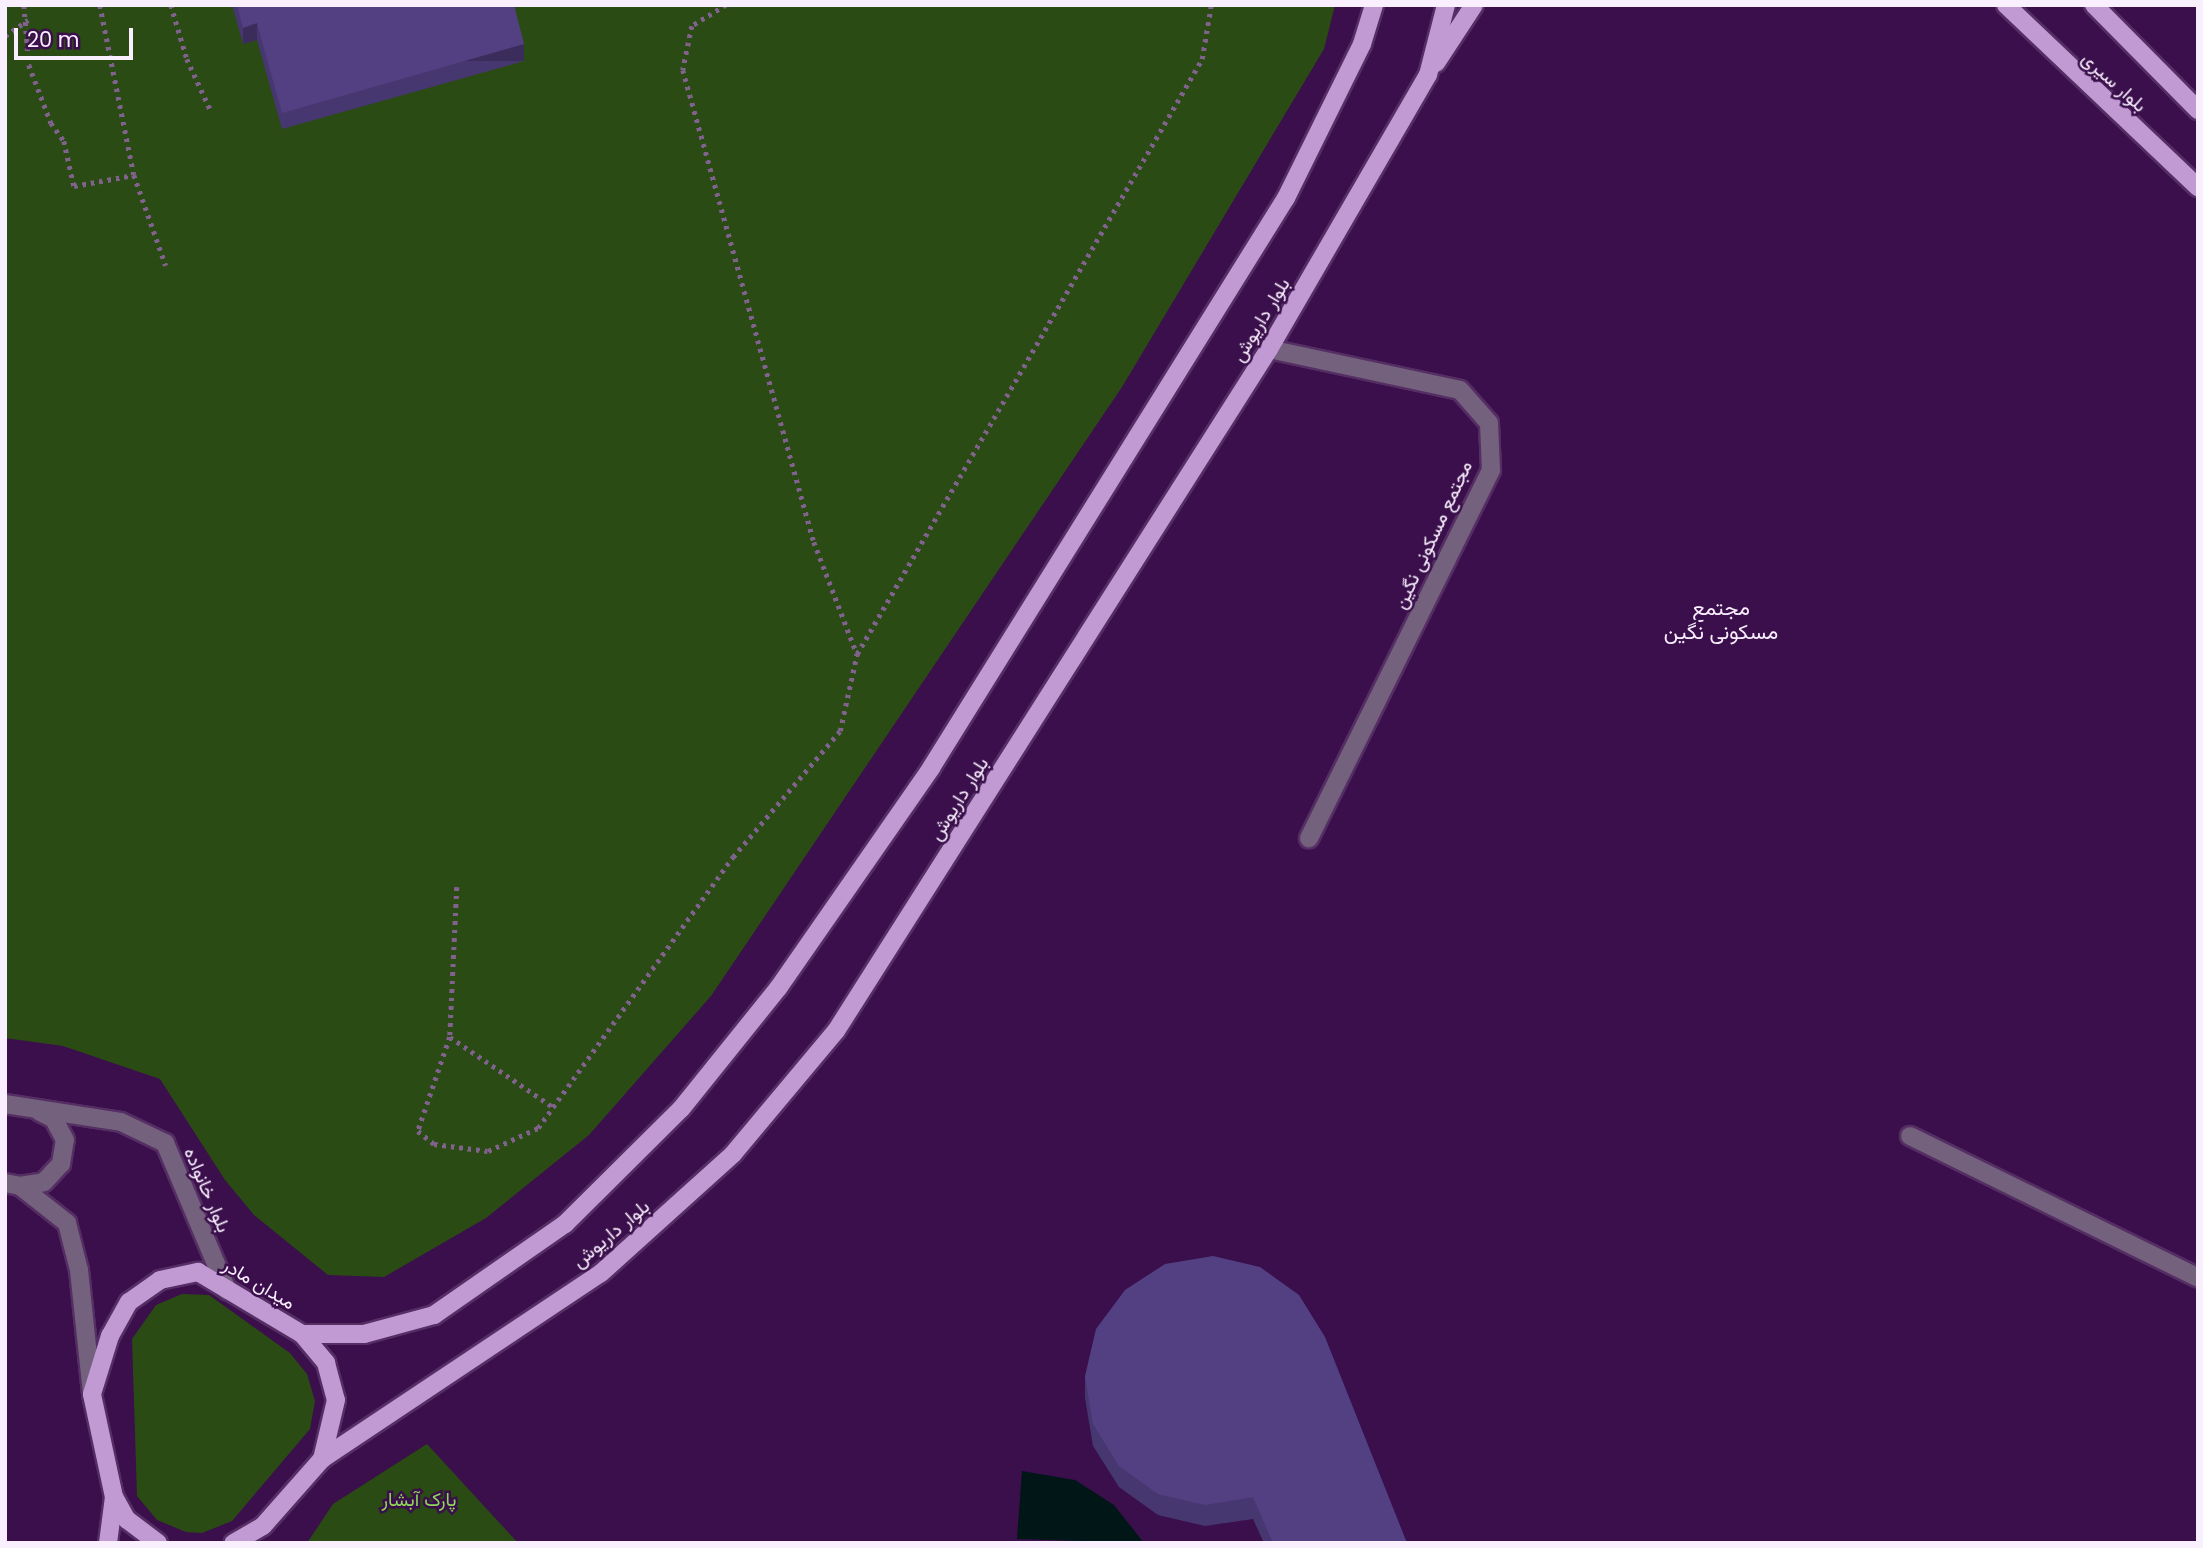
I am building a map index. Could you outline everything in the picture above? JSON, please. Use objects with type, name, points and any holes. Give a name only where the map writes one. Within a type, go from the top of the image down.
[{"type":"main road","name":"بلوار داریوش","points":[[302,1334],[364,1334],[434,1315],[565,1224],[681,1109],[779,988],[931,768],[1286,198],[1362,44],[1374,5]]},
{"type":"main road","name":"بلوار داریوش","points":[[322,1459],[601,1273],[733,1154],[836,1031],[1269,349],[1428,75],[1446,5]]},
{"type":"main road","points":[[1428,75],[1474,5]]},
{"type":"main road","name":"بلوار سیری","points":[[2006,5],[2198,187]]},
{"type":"main road","name":"بلوار سیری","points":[[2094,5],[2198,110]]},
{"type":"main road","name":"میدان مادر","points":[[92,1394],[118,1318],[143,1289],[179,1274],[198,1272],[302,1334],[326,1363],[335,1390],[335,1419],[322,1459],[263,1526],[234,1543]]},
{"type":"main road","points":[[92,1394],[114,1497],[127,1520],[158,1543]]},
{"type":"main road","points":[[108,1543],[114,1497]]},
{"type":"main road","points":[[254,1543],[263,1526]]},
{"type":"street","name":"مجتمع مسکونی نگین","points":[[1269,349],[1460,390],[1489,423],[1491,470],[1309,838]]},
{"type":"street","name":"بلوار خانواده","points":[[5,1104],[121,1122],[165,1143],[227,1290]]},
{"type":"street","points":[[13,1184],[44,1182],[61,1164],[65,1140],[54,1119],[33,1108]]},
{"type":"street","points":[[1910,1136],[2198,1278]]},
{"type":"street","points":[[13,1184],[67,1223],[79,1270],[92,1394]]},
{"type":"path","points":[[24,5],[28,20],[29,65],[51,123],[64,141],[74,186],[134,174]]},
{"type":"path","points":[[100,5],[134,174],[166,266]]},
{"type":"path","points":[[171,5],[187,59],[211,111]]},
{"type":"path","points":[[726,5],[692,26],[683,70],[814,542],[857,654]]},
{"type":"path","points":[[457,887],[450,1037],[418,1131],[434,1144],[488,1151],[538,1128],[733,858],[840,731],[857,654],[1202,59],[1211,5]]},
{"type":"path","points":[[5,36],[28,20]]},
{"type":"path","points":[[450,1037],[553,1107]]},
{"type":"green space","points":[[5,5],[1335,5],[1324,49],[1122,387],[711,996],[589,1135],[486,1218],[384,1277],[328,1275],[254,1215],[225,1180],[160,1079],[63,1046],[5,1038]]},
{"type":"green space","points":[[182,1294],[209,1295],[290,1353],[307,1374],[315,1401],[310,1429],[232,1521],[202,1533],[186,1532],[157,1520],[137,1496],[132,1339],[156,1305]]},
{"type":"green space","name":"پارک آبشار","points":[[427,1444],[518,1543],[307,1543],[333,1504]]},
{"type":"shaded area","points":[[1022,1471],[1075,1480],[1114,1505],[1144,1543],[1017,1539]]},
{"type":"building","points":[[237,5],[514,5],[524,44],[282,113],[257,23],[243,28]]},
{"type":"building","points":[[1213,1256],[1260,1267],[1299,1295],[1325,1337],[1407,1543],[1273,1543],[1253,1497],[1205,1505],[1158,1494],[1119,1466],[1093,1424],[1085,1376],[1096,1329],[1125,1290],[1165,1264]]},
{"type":"district","name":"مجتمع مسکونی نگین","points":[[1721,620]]}]
